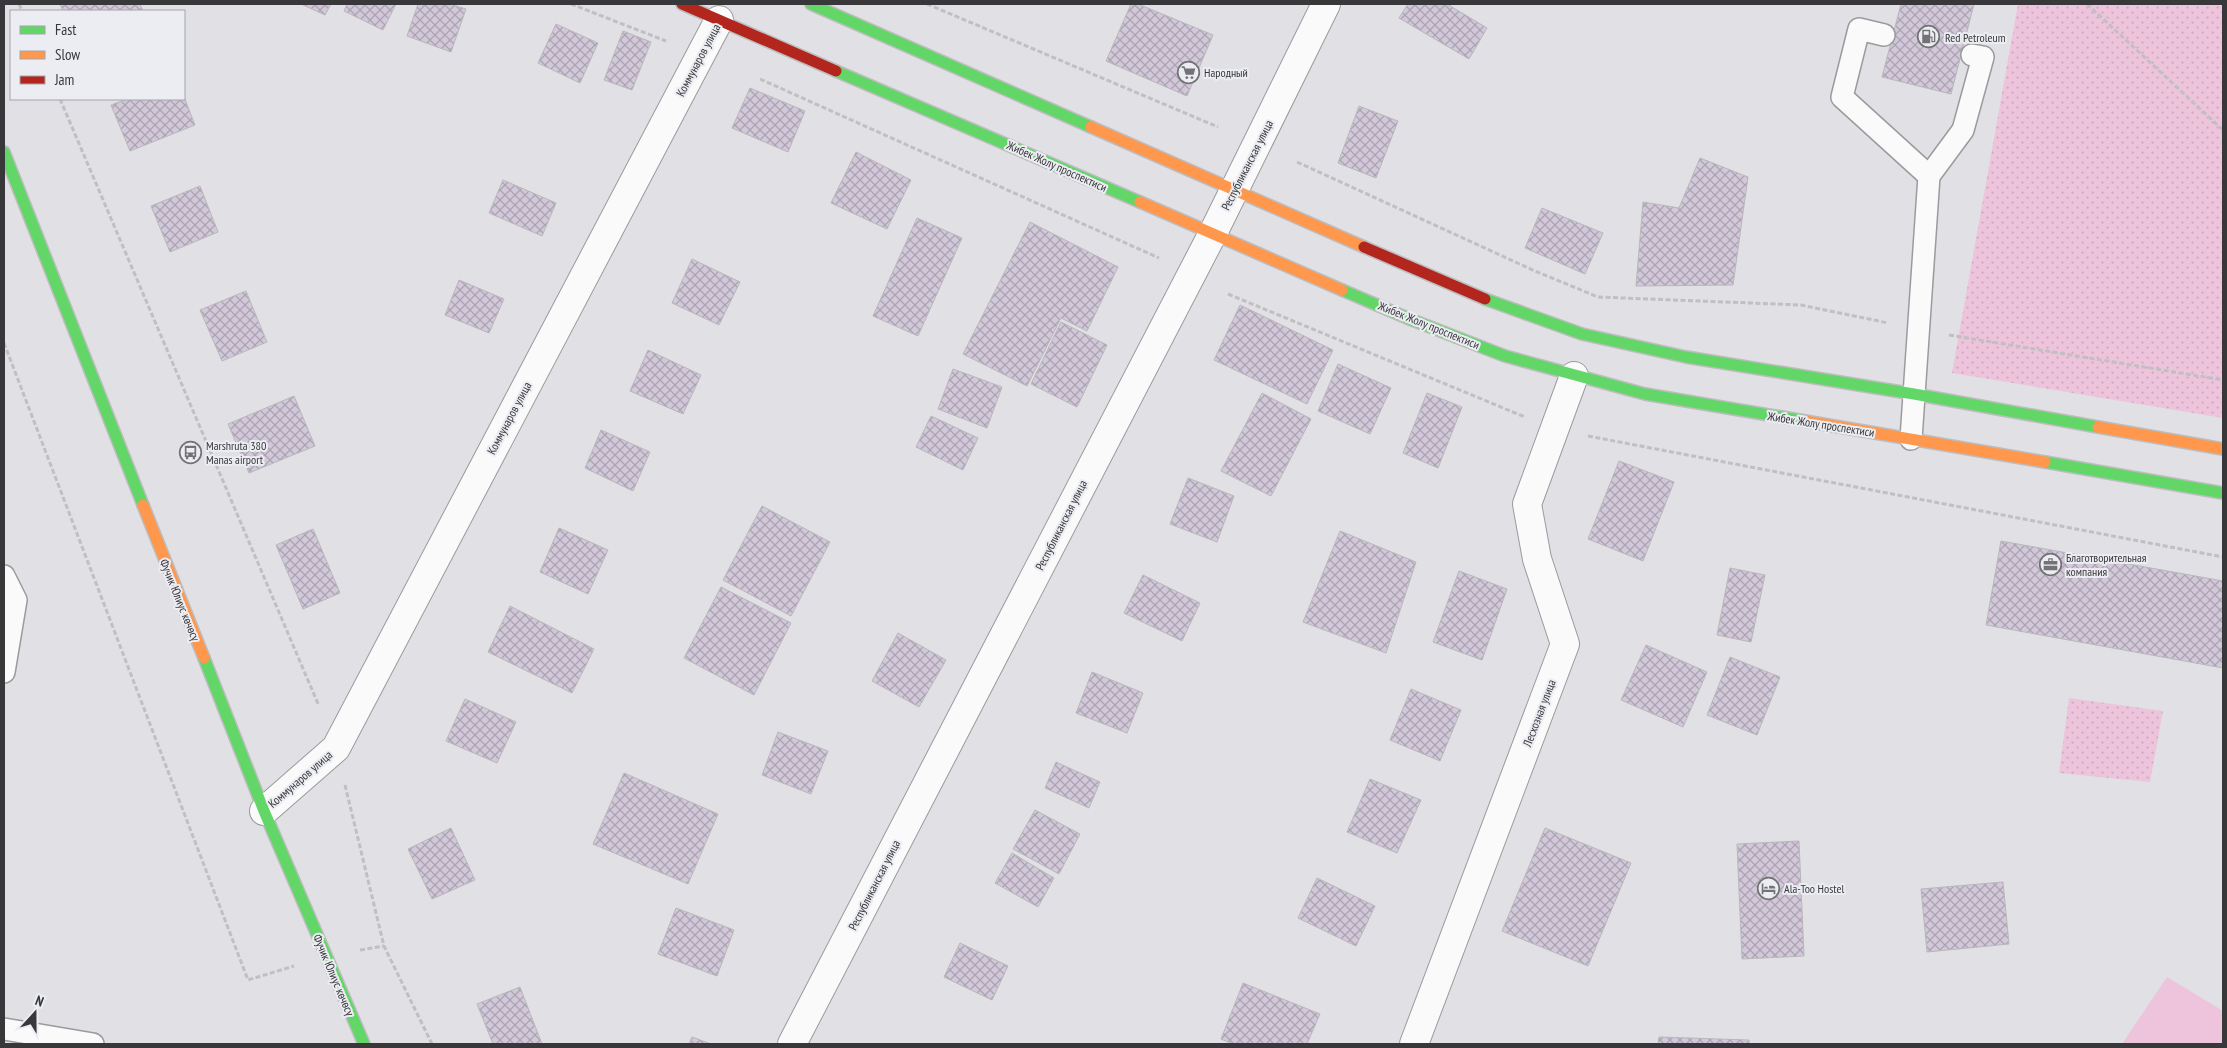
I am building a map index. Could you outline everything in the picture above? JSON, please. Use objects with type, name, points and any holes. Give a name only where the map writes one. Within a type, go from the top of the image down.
[{"type":"main road","name":"Жибек Жолу проспектиси","points":[[682,4],[721,16],[1412,320],[1505,356],[1645,394],[2223,493]]},
{"type":"main road","points":[[811,4],[1475,295],[1582,334],[1686,357],[1914,394],[2223,449]]},
{"type":"main road","name":"Фучик Юлиус көчөсү","points":[[4,152],[264,811],[364,1044]]},
{"type":"street","name":"Республиканская улица","points":[[792,1044],[1213,233],[1326,4]]},
{"type":"street","name":"Коммунаров улица","points":[[264,811],[336,748],[721,16]]},
{"type":"street","name":"Лесхозная улица","points":[[1414,1044],[1565,644],[1538,559],[1527,504],[1574,376]]},
{"type":"lane","points":[[1884,35],[1859,29],[1842,97],[1929,176]]},
{"type":"lane","points":[[1911,439],[1929,176],[1963,130],[1983,57],[1972,55]]},
{"type":"lane","points":[[4,576],[16,600],[4,672]]},
{"type":"lane","points":[[4,1029],[93,1044]]},
{"type":"path","points":[[571,4],[666,41]]},
{"type":"path","points":[[927,4],[1218,127]]},
{"type":"path","points":[[2087,4],[2223,130]]},
{"type":"path","points":[[760,78],[1159,258]]},
{"type":"path","points":[[60,100],[270,588],[336,748],[384,946],[432,1044]]},
{"type":"path","points":[[1298,162],[1535,271],[1598,297],[1800,305],[1918,330],[2223,380]]},
{"type":"path","points":[[1228,294],[1554,430],[2223,557]]},
{"type":"path","points":[[4,343],[248,980]]},
{"type":"shaded area","points":[[2018,4],[2223,4],[2223,418],[1952,373]]},
{"type":"shaded area","points":[[2069,698],[2163,711],[2150,782],[2059,773]]},
{"type":"shaded area","points":[[2167,977],[2223,1011],[2223,1044],[2122,1044]]},
{"type":"building","points":[[60,4],[140,4],[143,10],[63,10]]},
{"type":"building","points":[[301,4],[331,4],[325,15]]},
{"type":"building","points":[[347,4],[396,4],[383,30],[344,11]]},
{"type":"building","points":[[418,4],[450,4],[466,9],[451,52],[407,36]]},
{"type":"building","points":[[1131,4],[1138,4],[1213,35],[1187,96],[1106,61]]},
{"type":"building","points":[[1408,4],[1447,4],[1487,28],[1469,59],[1399,18]]},
{"type":"building","points":[[1901,4],[1974,4],[1951,94],[1882,77]]},
{"type":"building","points":[[556,24],[598,43],[580,83],[538,63]]},
{"type":"building","points":[[623,31],[651,42],[632,90],[604,80]]},
{"type":"building","points":[[750,88],[805,111],[788,152],[732,128]]},
{"type":"building","points":[[124,100],[185,100],[195,125],[130,151],[111,105]]},
{"type":"building","points":[[1359,106],[1398,121],[1376,178],[1338,163]]},
{"type":"building","points":[[856,152],[911,180],[887,229],[831,203]]},
{"type":"building","points":[[1700,158],[1748,177],[1733,285],[1636,286],[1643,202],[1679,208]]},
{"type":"building","points":[[503,180],[556,203],[542,236],[489,213]]},
{"type":"building","points":[[200,186],[218,232],[170,252],[151,206]]},
{"type":"building","points":[[1542,208],[1603,233],[1585,274],[1525,248]]},
{"type":"building","points":[[917,218],[962,238],[918,336],[873,316]]},
{"type":"building","points":[[1030,222],[1118,267],[1087,331],[1061,318],[1027,386],[963,354]]},
{"type":"building","points":[[692,259],[740,282],[719,325],[672,303]]},
{"type":"building","points":[[459,280],[504,299],[489,333],[445,315]]},
{"type":"building","points":[[246,291],[267,342],[222,361],[200,310]]},
{"type":"building","points":[[1240,305],[1333,350],[1307,404],[1214,360]]},
{"type":"building","points":[[1061,322],[1107,345],[1077,407],[1031,384]]},
{"type":"building","points":[[648,350],[701,375],[683,414],[630,391]]},
{"type":"building","points":[[1338,364],[1391,388],[1370,434],[1318,411]]},
{"type":"building","points":[[953,369],[1002,387],[987,428],[938,409]]},
{"type":"building","points":[[1262,393],[1311,419],[1271,496],[1221,471]]},
{"type":"building","points":[[1427,393],[1462,407],[1438,468],[1403,453]]},
{"type":"building","points":[[294,396],[315,446],[249,473],[228,424]]},
{"type":"building","points":[[931,416],[978,438],[963,470],[916,447]]},
{"type":"building","points":[[601,430],[650,452],[633,491],[585,468]]},
{"type":"building","points":[[1619,461],[1674,482],[1643,561],[1588,539]]},
{"type":"building","points":[[1188,478],[1234,496],[1217,542],[1170,524]]},
{"type":"building","points":[[762,506],[830,542],[791,616],[723,580]]},
{"type":"building","points":[[559,528],[608,550],[588,594],[540,572]]},
{"type":"building","points":[[313,529],[340,593],[303,609],[276,545]]},
{"type":"building","points":[[1340,531],[1416,562],[1386,653],[1303,622]]},
{"type":"building","points":[[2001,541],[2223,581],[2223,668],[1986,625]]},
{"type":"building","points":[[1730,568],[1765,575],[1751,642],[1717,635]]},
{"type":"building","points":[[1459,571],[1507,589],[1482,660],[1433,642]]},
{"type":"building","points":[[1143,575],[1200,603],[1182,641],[1124,613]]},
{"type":"building","points":[[721,587],[791,623],[754,695],[684,658]]},
{"type":"building","points":[[510,606],[594,649],[572,693],[488,652]]},
{"type":"building","points":[[898,633],[946,660],[919,707],[872,681]]},
{"type":"building","points":[[1646,645],[1707,672],[1683,727],[1621,700]]},
{"type":"building","points":[[1730,657],[1780,677],[1757,735],[1707,715]]},
{"type":"building","points":[[1092,672],[1143,693],[1127,733],[1076,713]]},
{"type":"building","points":[[1411,689],[1461,710],[1440,761],[1390,740]]},
{"type":"building","points":[[465,699],[516,722],[497,763],[446,741]]},
{"type":"building","points":[[778,732],[828,751],[811,794],[762,775]]},
{"type":"building","points":[[1056,762],[1100,782],[1089,808],[1045,788]]},
{"type":"building","points":[[624,773],[718,814],[688,884],[593,844]]},
{"type":"building","points":[[1370,779],[1421,800],[1397,853],[1347,832]]},
{"type":"building","points":[[1035,810],[1080,834],[1059,874],[1013,849]]},
{"type":"building","points":[[451,828],[475,880],[432,899],[408,849]]},
{"type":"building","points":[[1545,828],[1631,863],[1588,966],[1502,931]]},
{"type":"building","points":[[1799,841],[1804,956],[1742,959],[1737,844]]},
{"type":"building","points":[[1012,853],[1054,878],[1038,907],[995,883]]},
{"type":"building","points":[[1317,878],[1375,906],[1356,946],[1298,918]]},
{"type":"building","points":[[2003,882],[2009,944],[1927,952],[1921,889]]},
{"type":"building","points":[[676,908],[734,930],[717,976],[658,954]]},
{"type":"building","points":[[960,943],[1008,966],[992,1000],[944,977]]},
{"type":"building","points":[[1243,983],[1320,1014],[1307,1044],[1233,1044],[1221,1039]]},
{"type":"building","points":[[520,987],[542,1044],[493,1044],[477,1004]]},
{"type":"building","points":[[692,1037],[711,1044],[689,1044]]},
{"type":"building","points":[[1659,1037],[1749,1040],[1749,1044],[1658,1044]]},
{"type":"traffic: fast","points":[[811,4],[1091,127]]},
{"type":"traffic: fast","points":[[836,71],[1140,202]]},
{"type":"traffic: fast","points":[[4,152],[143,505]]},
{"type":"traffic: fast","points":[[1342,290],[1412,320],[1505,356],[1645,394],[1805,421]]},
{"type":"traffic: fast","points":[[1485,299],[1582,334],[1686,357],[1914,394],[2098,427]]},
{"type":"traffic: fast","points":[[2045,462],[2223,493]]},
{"type":"traffic: fast","points":[[204,658],[264,811],[364,1044]]},
{"type":"traffic: slow","points":[[1091,127],[1364,247]]},
{"type":"traffic: slow","points":[[1140,202],[1342,290]]},
{"type":"traffic: slow","points":[[1805,421],[2045,462]]},
{"type":"traffic: slow","points":[[2098,427],[2223,449]]},
{"type":"traffic: slow","points":[[143,505],[204,658]]},
{"type":"traffic: jam","points":[[682,4],[836,71]]},
{"type":"traffic: jam","points":[[1364,247],[1485,299]]},
{"type":"place","name":"Red Petroleum","points":[[1929,37]]},
{"type":"place","name":"Народный","points":[[1188,72]]},
{"type":"place","name":"Marshruta 380 Manas airport","points":[[190,452]]},
{"type":"place","name":"Благотворительная компания","points":[[2050,564]]},
{"type":"place","name":"Ala-Too Hostel","points":[[1768,888]]}]
